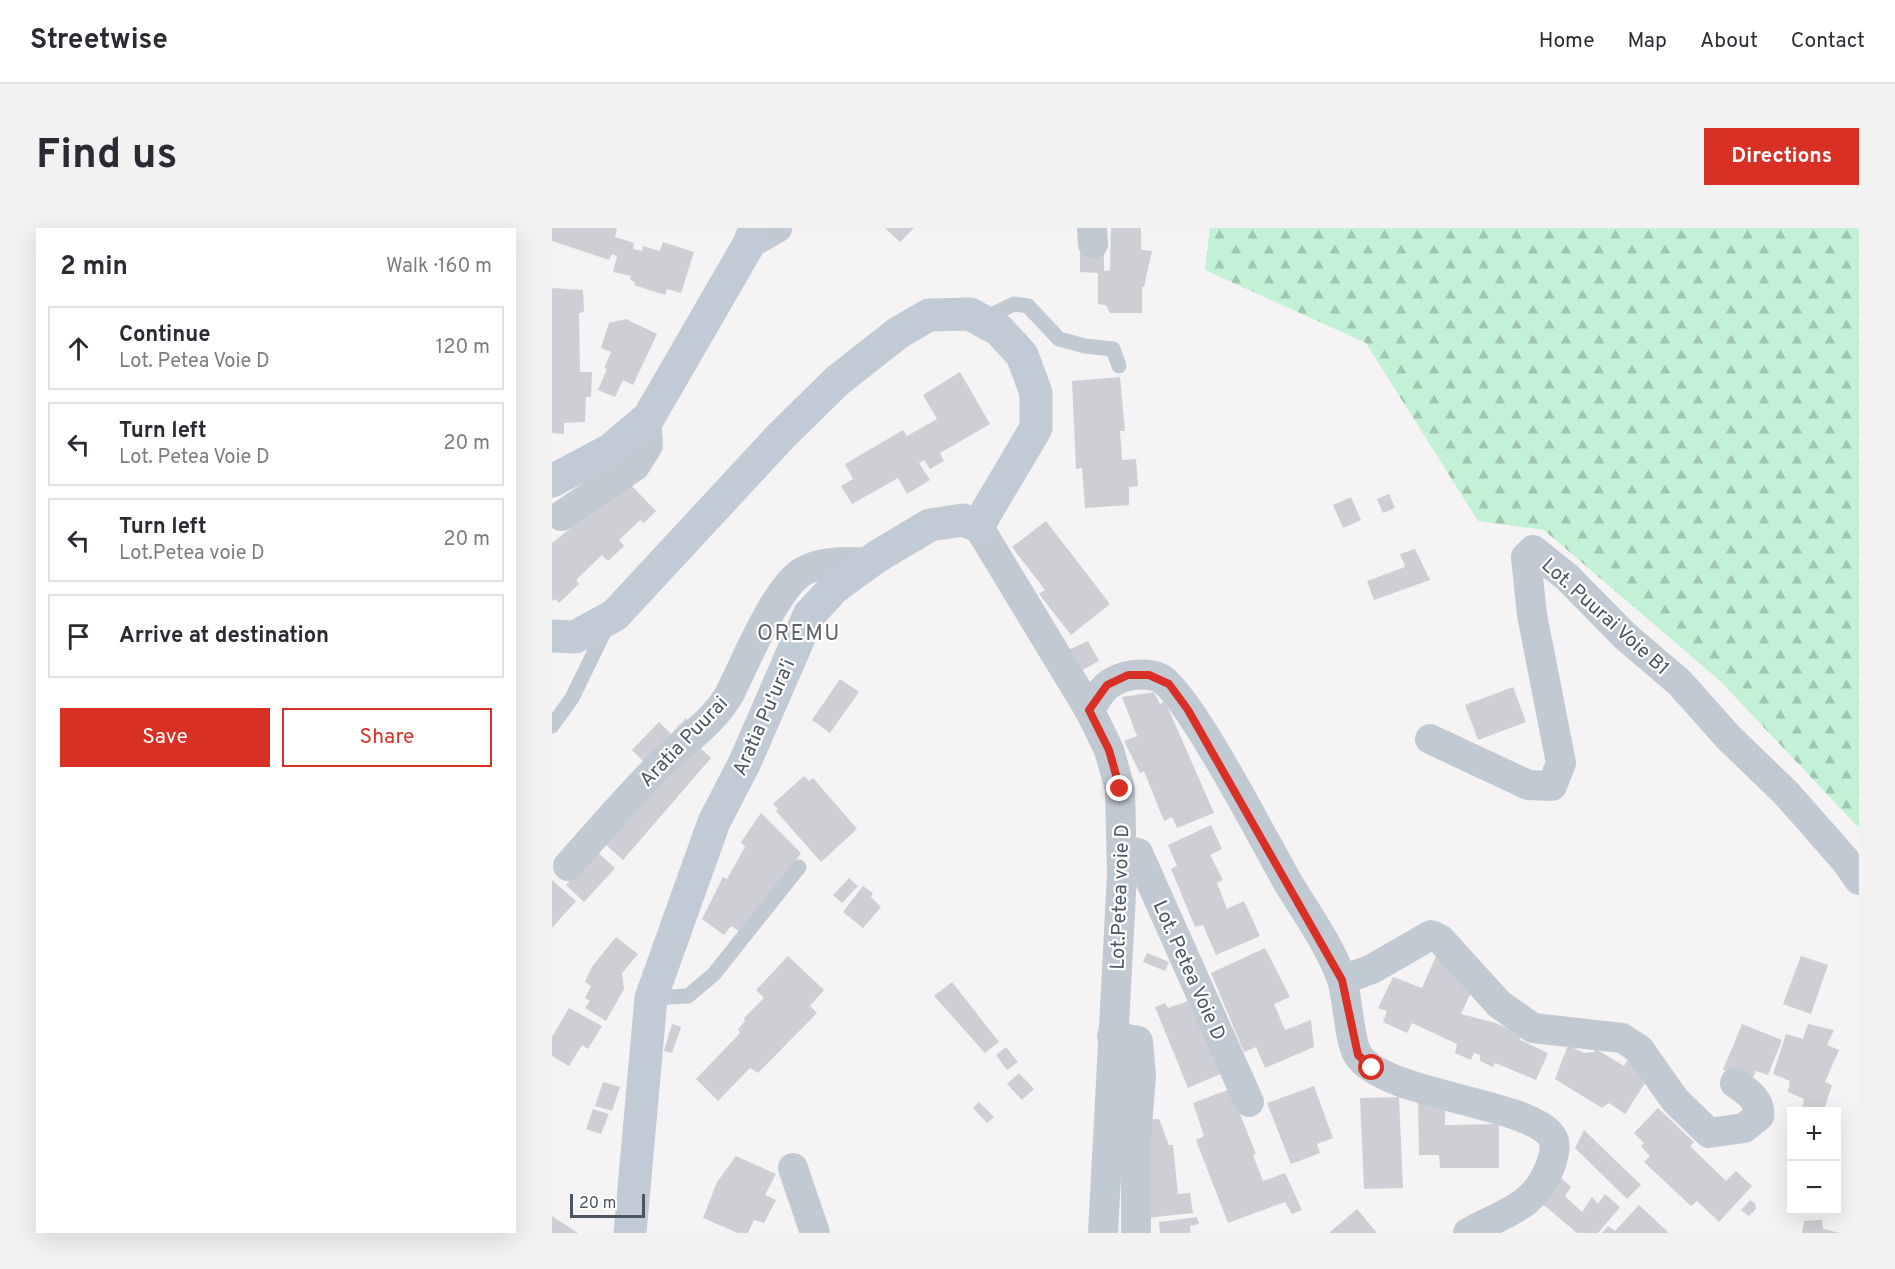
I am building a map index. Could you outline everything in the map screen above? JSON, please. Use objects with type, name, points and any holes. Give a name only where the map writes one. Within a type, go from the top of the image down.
[{"type":"main road","points":[[552,480],[610,450],[646,420],[752,236]]},
{"type":"main road","points":[[552,636],[575,637],[612,616],[781,436],[837,381],[898,333],[929,315],[970,314],[999,330],[1022,355],[1036,393],[1036,428],[978,526]]},
{"type":"main road","name":"Aratia Pu'ura'i","points":[[630,1233],[651,998],[714,822],[745,762],[809,615],[834,588],[930,525],[963,520],[978,526]]},
{"type":"street","points":[[752,236],[777,228]]},
{"type":"street","points":[[561,516],[635,466],[648,445],[646,420]]},
{"type":"street","name":"Lot.Petea voie D","points":[[978,526],[1089,710],[1109,750],[1120,789],[1122,850],[1103,1233]]},
{"type":"street","name":"Lot. Puurai Voie B1","points":[[1430,739],[1528,785],[1552,786],[1561,763],[1532,615],[1526,557],[1533,550],[1567,577],[1625,636],[1680,683],[1728,737],[1786,793],[1845,860],[1859,880]]},
{"type":"street","name":"Aratia Puurai","points":[[568,866],[648,777],[704,724],[728,696],[766,620],[787,587],[801,572],[824,564],[869,563]]},
{"type":"street","points":[[1089,710],[1107,685],[1128,675],[1149,675],[1169,684],[1228,777],[1342,980],[1358,1055],[1372,1068],[1391,1077],[1472,1104],[1521,1116],[1547,1130],[1553,1139],[1555,1149],[1546,1177],[1532,1197],[1509,1214],[1468,1233]]},
{"type":"street","name":"Lot. Petea Voie D","points":[[1122,850],[1138,853],[1249,1101]]},
{"type":"street","points":[[1342,980],[1372,969],[1431,935],[1441,940],[1499,1004],[1533,1028],[1622,1038],[1639,1049],[1675,1100],[1709,1133],[1744,1128],[1759,1116],[1760,1108],[1749,1092],[1735,1083]]},
{"type":"street","points":[[1112,1036],[1138,1041],[1142,1075],[1136,1139],[1136,1233]]},
{"type":"street","points":[[793,1168],[815,1233]]},
{"type":"lane","points":[[981,320],[1014,304],[1028,306],[1059,339],[1085,346],[1113,349],[1119,366]]},
{"type":"lane","points":[[552,726],[572,699],[612,616]]},
{"type":"lane","points":[[651,998],[688,996],[714,974],[799,867]]},
{"type":"green space","points":[[1210,228],[1859,228],[1859,828],[1720,681],[1544,530],[1478,521],[1366,343],[1205,270]]},
{"type":"building","points":[[552,228],[617,228],[615,237],[634,243],[633,249],[642,251],[643,246],[660,251],[663,242],[694,252],[681,293],[667,289],[665,295],[634,285],[635,282],[630,280],[631,276],[613,272],[617,256],[612,254],[609,260],[552,241]]},
{"type":"building","points":[[885,228],[914,228],[900,242]]},
{"type":"building","points":[[1111,228],[1141,228],[1141,250],[1152,251],[1144,287],[1142,287],[1142,313],[1110,313],[1106,305],[1098,304],[1098,273],[1080,272],[1080,250],[1104,250],[1104,271],[1110,270]]},
{"type":"building","points":[[552,288],[583,290],[584,312],[579,313],[580,372],[592,372],[591,397],[586,397],[585,422],[564,423],[564,434],[552,433]]},
{"type":"building","points":[[626,319],[657,334],[633,385],[623,380],[615,397],[598,390],[611,352],[601,348],[609,323]]},
{"type":"building","points":[[960,372],[990,424],[940,453],[944,461],[930,469],[924,460],[919,463],[930,480],[907,494],[898,478],[852,504],[841,486],[853,479],[845,464],[903,430],[907,436],[937,419],[923,395]]},
{"type":"building","points":[[1120,377],[1125,431],[1120,431],[1122,460],[1136,459],[1138,486],[1129,487],[1129,505],[1085,508],[1082,468],[1076,469],[1072,381]]},
{"type":"building","points":[[628,482],[656,511],[644,523],[640,520],[619,540],[624,546],[608,561],[602,555],[576,580],[579,584],[559,603],[555,599],[552,601],[552,543]]},
{"type":"building","points":[[1389,494],[1395,508],[1383,513],[1377,499]]},
{"type":"building","points":[[1351,497],[1361,520],[1343,528],[1333,505]]},
{"type":"building","points":[[1046,521],[1110,604],[1071,635],[1039,594],[1045,590],[1012,547]]},
{"type":"building","points":[[1415,549],[1430,580],[1374,600],[1367,581],[1405,567],[1400,554]]},
{"type":"building","points":[[1088,641],[1099,661],[1077,673],[1066,651]]},
{"type":"building","points":[[840,679],[859,692],[830,733],[812,720]]},
{"type":"building","points":[[1513,687],[1526,722],[1478,740],[1465,705]]},
{"type":"building","points":[[1154,692],[1160,704],[1165,701],[1214,813],[1177,828],[1172,817],[1164,821],[1144,771],[1140,773],[1124,741],[1137,736],[1122,697]]},
{"type":"building","points":[[686,718],[693,726],[646,764],[632,750],[659,722],[671,734]]},
{"type":"building","points":[[695,743],[711,758],[623,860],[604,843]]},
{"type":"building","points":[[804,776],[809,781],[813,778],[857,829],[821,862],[776,811],[778,809],[773,804]]},
{"type":"building","points":[[761,813],[801,853],[742,933],[731,926],[724,935],[702,919],[723,877],[727,879],[745,847],[741,842]]},
{"type":"building","points":[[1211,825],[1222,849],[1210,855],[1223,880],[1217,883],[1227,909],[1244,901],[1260,936],[1216,955],[1203,925],[1195,927],[1171,869],[1177,866],[1168,845]]},
{"type":"building","points":[[596,851],[615,868],[584,902],[566,885]]},
{"type":"building","points":[[849,878],[858,886],[842,903],[833,895]]},
{"type":"building","points":[[552,880],[576,901],[552,928]]},
{"type":"building","points":[[863,886],[873,893],[871,897],[881,907],[863,928],[843,912]]},
{"type":"building","points":[[616,937],[638,954],[622,973],[624,989],[606,1021],[585,1008],[590,1001],[585,998],[591,986],[585,982],[591,968]]},
{"type":"building","points":[[1265,948],[1290,997],[1274,1004],[1285,1030],[1311,1020],[1314,1047],[1265,1068],[1256,1047],[1244,1052],[1211,973]]},
{"type":"building","points":[[1147,953],[1169,962],[1165,971],[1143,962]]},
{"type":"building","points":[[1437,954],[1474,986],[1461,1014],[1496,1023],[1521,1035],[1520,1040],[1548,1053],[1536,1080],[1495,1063],[1493,1067],[1480,1061],[1480,1055],[1474,1053],[1471,1060],[1455,1053],[1457,1044],[1412,1023],[1407,1033],[1383,1022],[1387,1011],[1378,1008],[1393,977],[1422,988]]},
{"type":"building","points":[[788,956],[824,990],[810,1006],[817,1013],[758,1073],[750,1068],[718,1101],[696,1079],[740,1033],[738,1029],[745,1021],[744,1018],[764,998],[756,990]]},
{"type":"building","points":[[1801,956],[1828,965],[1811,1014],[1783,1004]]},
{"type":"building","points":[[952,982],[999,1042],[985,1053],[934,996]]},
{"type":"building","points":[[1194,999],[1223,1073],[1188,1088],[1155,1007],[1165,1003],[1168,1008]]},
{"type":"building","points":[[569,1008],[602,1026],[588,1049],[582,1045],[569,1066],[552,1056],[552,1037]]},
{"type":"building","points":[[672,1024],[681,1027],[672,1053],[664,1051]]},
{"type":"building","points":[[1742,1024],[1782,1040],[1768,1075],[1756,1071],[1751,1082],[1723,1070]]},
{"type":"building","points":[[1808,1024],[1834,1030],[1827,1045],[1839,1050],[1825,1082],[1832,1085],[1825,1107],[1803,1107],[1804,1099],[1788,1092],[1790,1081],[1773,1074],[1786,1034],[1803,1039]]},
{"type":"building","points":[[1568,1045],[1584,1053],[1594,1052],[1596,1049],[1624,1066],[1632,1052],[1651,1074],[1625,1114],[1609,1103],[1602,1108],[1555,1079]]},
{"type":"building","points":[[1006,1047],[1018,1062],[1007,1070],[996,1055]]},
{"type":"building","points":[[1019,1073],[1034,1089],[1022,1100],[1007,1084]]},
{"type":"building","points":[[603,1082],[620,1087],[612,1111],[595,1106]]},
{"type":"building","points":[[1314,1086],[1333,1138],[1317,1144],[1320,1153],[1291,1164],[1267,1103]]},
{"type":"building","points":[[1230,1089],[1256,1154],[1253,1155],[1263,1181],[1285,1173],[1302,1210],[1292,1214],[1285,1202],[1228,1223],[1196,1140],[1204,1136],[1193,1103]]},
{"type":"building","points":[[1399,1097],[1403,1188],[1364,1189],[1360,1098]]},
{"type":"building","points":[[1418,1099],[1445,1106],[1445,1125],[1499,1124],[1499,1168],[1440,1168],[1439,1155],[1419,1155]]},
{"type":"building","points":[[979,1102],[994,1117],[987,1123],[973,1108]]},
{"type":"building","points":[[1658,1108],[1694,1142],[1690,1146],[1726,1181],[1736,1171],[1752,1186],[1719,1222],[1697,1201],[1691,1206],[1644,1162],[1650,1156],[1641,1146],[1644,1143],[1634,1133]]},
{"type":"building","points":[[593,1109],[609,1114],[601,1134],[586,1129]]},
{"type":"building","points":[[1159,1119],[1169,1145],[1173,1145],[1178,1194],[1190,1193],[1193,1213],[1146,1218],[1141,1120]]},
{"type":"building","points":[[1584,1130],[1641,1185],[1627,1199],[1575,1148]]},
{"type":"building","points":[[736,1156],[776,1174],[765,1195],[776,1200],[764,1223],[754,1220],[748,1233],[738,1233],[703,1218],[717,1182]]},
{"type":"building","points":[[1560,1177],[1571,1187],[1565,1196],[1582,1212],[1592,1197],[1598,1204],[1605,1194],[1620,1207],[1598,1233],[1577,1233],[1539,1201]]},
{"type":"building","points":[[1750,1200],[1755,1203],[1756,1209],[1749,1216],[1741,1210]]},
{"type":"building","points":[[1639,1205],[1669,1233],[1602,1233],[1608,1226],[1615,1231]]},
{"type":"building","points":[[1357,1209],[1377,1233],[1329,1233]]},
{"type":"building","points":[[552,1216],[578,1233],[552,1233]]},
{"type":"building","points":[[1197,1217],[1199,1224],[1190,1226],[1191,1233],[1160,1233],[1159,1222]]},
{"type":"building","points":[[1822,1220],[1823,1229],[1840,1233],[1802,1233],[1804,1221]]},
{"type":"district","name":"OREMU","points":[[799,632]]},
{"type":"route","points":[[1120,789],[1109,750],[1089,710],[1107,685],[1128,675],[1158,677],[1169,684],[1188,710],[1318,934],[1342,980],[1358,1055],[1372,1068]]}]
